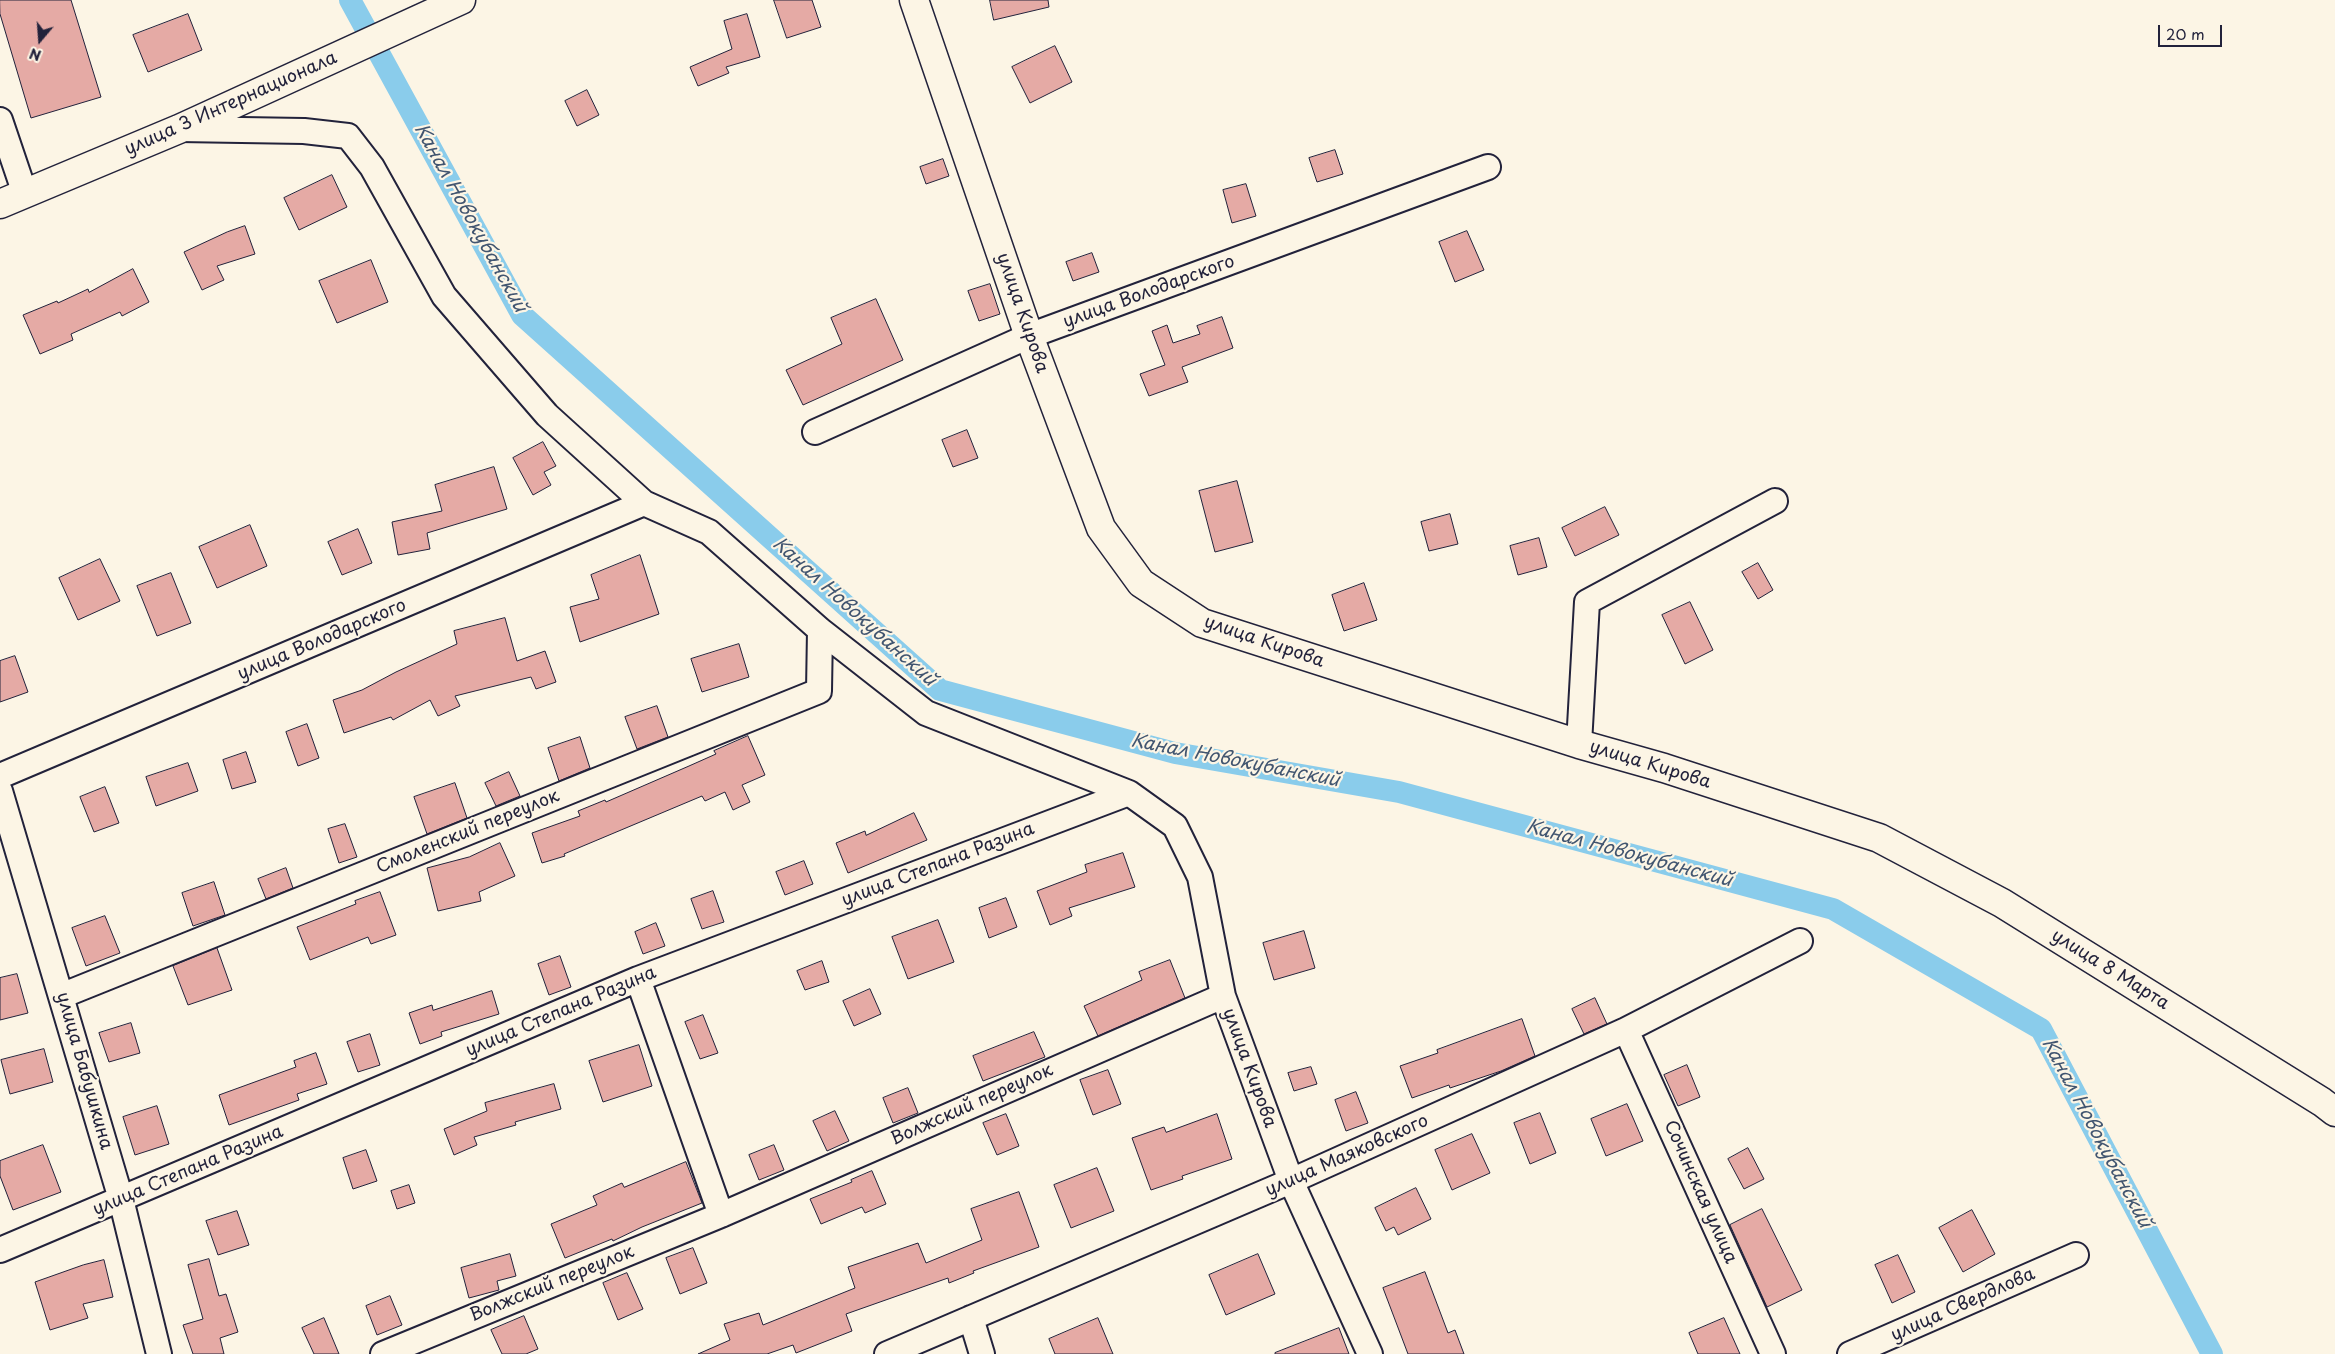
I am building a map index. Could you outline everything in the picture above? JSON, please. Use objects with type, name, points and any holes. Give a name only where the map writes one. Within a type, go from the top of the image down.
[{"type":"main road","name":"улица 3 Интернационала","points":[[0,204],[179,129],[461,0]]},
{"type":"main road","name":"улица Кирова","points":[[914,0],[1029,336],[1101,528],[1141,583],[1202,623],[1579,744],[1664,768],[1879,838]]},
{"type":"main road","name":"улица 8 Марта","points":[[1879,838],[2002,903],[2322,1102],[2335,1112]]},
{"type":"street","points":[[0,120],[25,194]]},
{"type":"street","name":"улица Кирова","points":[[179,129],[304,131],[348,136],[372,167],[444,296],[548,415],[644,503],[709,532],[820,630],[926,713],[1129,793],[1175,826],[1200,877],[1223,996],[1291,1181],[1370,1354]]},
{"type":"street","name":"улица Володарского","points":[[815,432],[1029,336],[1488,167]]},
{"type":"street","points":[[1579,744],[1587,602],[1775,500]]},
{"type":"street","name":"улица Володарского","points":[[0,776],[644,503]]},
{"type":"street","name":"Смоленский переулок","points":[[62,996],[818,691],[820,630]]},
{"type":"street","name":"улица Бабушкина","points":[[0,791],[121,1199],[159,1354]]},
{"type":"street","name":"улица Степана Разина","points":[[0,1250],[638,979],[1129,793]]},
{"type":"street","name":"улица Маяковского","points":[[887,1354],[1291,1181],[1626,1030],[1800,941]]},
{"type":"street","points":[[638,979],[721,1215]]},
{"type":"street","name":"Волжский переулок","points":[[383,1354],[721,1215],[1223,996]]},
{"type":"street","name":"Сочинская улица","points":[[1626,1030],[1773,1354]]},
{"type":"street","name":"улица Свердлова","points":[[1850,1354],[2076,1255]]},
{"type":"street","points":[[971,1318],[982,1354]]},
{"type":"building","points":[[0,0],[71,0],[101,97],[31,118],[0,14]]},
{"type":"building","points":[[774,0],[812,0],[821,27],[787,38]]},
{"type":"building","points":[[990,0],[1048,0],[1049,7],[994,20]]},
{"type":"building","points":[[188,14],[202,50],[148,72],[133,35]]},
{"type":"building","points":[[747,14],[760,57],[726,67],[729,73],[698,86],[690,67],[732,49],[724,21]]},
{"type":"building","points":[[1055,46],[1072,82],[1030,103],[1012,67]]},
{"type":"building","points":[[587,90],[599,115],[577,126],[565,101]]},
{"type":"building","points":[[1335,150],[1343,174],[1317,182],[1309,158]]},
{"type":"building","points":[[943,159],[949,176],[926,184],[920,167]]},
{"type":"building","points":[[332,175],[347,207],[299,230],[284,198]]},
{"type":"building","points":[[1246,184],[1256,216],[1232,223],[1223,190]]},
{"type":"building","points":[[245,226],[255,254],[217,266],[224,280],[202,290],[184,252],[227,232]]},
{"type":"building","points":[[1467,231],[1484,270],[1455,282],[1439,242]]},
{"type":"building","points":[[1092,253],[1099,272],[1073,281],[1066,262]]},
{"type":"building","points":[[371,260],[388,302],[337,323],[319,281]]},
{"type":"building","points":[[133,269],[149,302],[122,316],[120,312],[71,334],[73,340],[40,354],[23,315],[57,301],[58,303],[88,289],[89,292]]},
{"type":"building","points":[[990,284],[1000,314],[979,321],[968,291]]},
{"type":"building","points":[[876,299],[903,360],[803,405],[786,370],[842,344],[831,318]]},
{"type":"building","points":[[1222,317],[1233,348],[1182,367],[1188,382],[1149,396],[1140,374],[1165,365],[1152,331],[1167,325],[1173,343],[1200,334],[1197,326]]},
{"type":"building","points":[[967,430],[978,458],[953,467],[942,440]]},
{"type":"building","points":[[543,442],[556,466],[544,472],[551,485],[533,495],[513,458]]},
{"type":"building","points":[[494,467],[507,509],[427,533],[430,549],[398,555],[392,522],[442,511],[435,485]]},
{"type":"building","points":[[1237,481],[1253,542],[1215,552],[1199,491]]},
{"type":"building","points":[[1605,507],[1619,535],[1575,556],[1562,528]]},
{"type":"building","points":[[1450,514],[1458,544],[1429,551],[1421,522]]},
{"type":"building","points":[[250,525],[267,566],[217,588],[199,547]]},
{"type":"building","points":[[358,529],[372,563],[342,575],[328,542]]},
{"type":"building","points":[[1539,538],[1547,567],[1518,575],[1510,546]]},
{"type":"building","points":[[640,555],[659,614],[580,642],[570,607],[599,599],[591,575]]},
{"type":"building","points":[[100,559],[120,601],[78,620],[59,578]]},
{"type":"building","points":[[1758,563],[1773,590],[1758,599],[1742,572]]},
{"type":"building","points":[[171,573],[191,623],[157,636],[137,586]]},
{"type":"building","points":[[1364,583],[1377,620],[1344,631],[1332,595]]},
{"type":"building","points":[[1690,602],[1713,650],[1685,664],[1662,615]]},
{"type":"building","points":[[505,618],[517,661],[545,651],[556,682],[536,689],[531,677],[455,696],[460,706],[438,716],[430,700],[393,720],[391,717],[344,733],[333,700],[362,690],[457,644],[454,631]]},
{"type":"building","points":[[739,644],[749,677],[702,692],[691,659]]},
{"type":"building","points":[[15,656],[28,692],[0,702],[0,661]]},
{"type":"building","points":[[657,706],[668,737],[637,749],[625,717]]},
{"type":"building","points":[[307,724],[319,758],[298,766],[286,732]]},
{"type":"building","points":[[748,736],[765,775],[742,785],[750,802],[733,810],[725,792],[705,801],[702,796],[564,854],[565,856],[542,863],[532,833],[580,816],[578,811],[605,800],[606,802],[689,766],[716,754],[714,751]]},
{"type":"building","points":[[580,737],[590,768],[559,781],[548,748]]},
{"type":"building","points":[[246,752],[256,782],[232,789],[223,760]]},
{"type":"building","points":[[188,763],[198,791],[156,806],[146,777]]},
{"type":"building","points":[[509,772],[520,796],[496,806],[485,783]]},
{"type":"building","points":[[455,783],[467,818],[427,834],[414,797]]},
{"type":"building","points":[[105,787],[119,823],[94,832],[80,797]]},
{"type":"building","points":[[914,813],[927,840],[848,873],[836,843],[865,831],[866,835]]},
{"type":"building","points":[[345,824],[357,857],[339,863],[328,829]]},
{"type":"building","points":[[500,843],[515,876],[479,892],[481,901],[438,911],[427,868],[469,857]]},
{"type":"building","points":[[1123,853],[1135,887],[1069,908],[1072,916],[1050,925],[1037,891],[1087,872],[1085,865]]},
{"type":"building","points":[[804,861],[813,884],[785,895],[776,872]]},
{"type":"building","points":[[286,868],[293,888],[266,899],[258,879]]},
{"type":"building","points":[[214,882],[225,915],[193,926],[182,893]]},
{"type":"building","points":[[713,891],[724,922],[702,929],[691,899]]},
{"type":"building","points":[[380,892],[396,935],[371,944],[368,937],[310,960],[297,927],[356,904],[355,901]]},
{"type":"building","points":[[1006,898],[1017,927],[989,938],[979,908]]},
{"type":"building","points":[[105,916],[120,953],[86,966],[72,928]]},
{"type":"building","points":[[938,920],[954,962],[908,979],[892,937]]},
{"type":"building","points":[[656,923],[665,946],[643,954],[635,932]]},
{"type":"building","points":[[1304,931],[1315,968],[1274,980],[1263,943]]},
{"type":"building","points":[[217,948],[232,990],[188,1005],[173,966]]},
{"type":"building","points":[[560,956],[571,987],[549,995],[538,964]]},
{"type":"building","points":[[1170,960],[1185,998],[1098,1036],[1084,1006],[1142,980],[1139,972]]},
{"type":"building","points":[[822,961],[829,982],[805,990],[797,971]]},
{"type":"building","points":[[17,974],[28,1013],[0,1020],[0,978]]},
{"type":"building","points":[[870,989],[881,1014],[854,1026],[843,1001]]},
{"type":"building","points":[[492,991],[499,1014],[441,1032],[442,1036],[420,1044],[409,1013],[432,1005],[433,1010]]},
{"type":"building","points":[[1595,998],[1607,1024],[1584,1034],[1572,1009]]},
{"type":"building","points":[[703,1015],[718,1053],[700,1059],[685,1022]]},
{"type":"building","points":[[1522,1019],[1535,1056],[1501,1071],[1450,1088],[1449,1085],[1412,1098],[1400,1066],[1438,1053],[1437,1050]]},
{"type":"building","points":[[131,1023],[140,1053],[109,1062],[99,1033]]},
{"type":"building","points":[[1034,1032],[1045,1057],[983,1081],[973,1056]]},
{"type":"building","points":[[370,1034],[380,1065],[358,1072],[347,1042]]},
{"type":"building","points":[[639,1045],[652,1086],[603,1102],[589,1061]]},
{"type":"building","points":[[44,1049],[53,1082],[10,1094],[1,1060]]},
{"type":"building","points":[[316,1053],[327,1084],[297,1094],[299,1100],[229,1125],[219,1095],[296,1067],[294,1061]]},
{"type":"building","points":[[1687,1065],[1700,1097],[1678,1106],[1664,1075]]},
{"type":"building","points":[[1311,1067],[1317,1084],[1294,1091],[1288,1073]]},
{"type":"building","points":[[1108,1070],[1121,1104],[1093,1115],[1080,1080]]},
{"type":"building","points":[[554,1084],[561,1109],[515,1122],[516,1125],[474,1137],[477,1145],[454,1155],[444,1129],[487,1111],[485,1103]]},
{"type":"building","points":[[908,1088],[918,1113],[893,1123],[883,1098]]},
{"type":"building","points":[[1356,1092],[1368,1123],[1346,1131],[1335,1100]]},
{"type":"building","points":[[1627,1104],[1643,1141],[1606,1156],[1591,1119]]},
{"type":"building","points":[[157,1106],[169,1144],[135,1155],[123,1117]]},
{"type":"building","points":[[835,1111],[849,1141],[827,1151],[813,1121]]},
{"type":"building","points":[[1540,1113],[1556,1153],[1530,1164],[1514,1123]]},
{"type":"building","points":[[1006,1114],[1019,1146],[997,1155],[983,1123]]},
{"type":"building","points":[[1217,1114],[1232,1159],[1182,1176],[1183,1179],[1151,1190],[1132,1138],[1164,1127],[1166,1132]]},
{"type":"building","points":[[1472,1134],[1490,1173],[1452,1190],[1435,1150]]},
{"type":"building","points":[[43,1145],[61,1192],[13,1210],[0,1176],[0,1161]]},
{"type":"building","points":[[774,1145],[784,1170],[759,1180],[749,1155]]},
{"type":"building","points":[[1748,1148],[1764,1179],[1744,1189],[1728,1159]]},
{"type":"building","points":[[366,1150],[377,1181],[353,1189],[343,1158]]},
{"type":"building","points":[[686,1162],[702,1203],[613,1241],[612,1239],[565,1258],[551,1224],[597,1205],[593,1196],[622,1183],[624,1187]]},
{"type":"building","points":[[1097,1168],[1114,1211],[1071,1228],[1054,1185]]},
{"type":"building","points":[[872,1171],[886,1204],[865,1213],[862,1207],[821,1224],[810,1199],[852,1182],[851,1180]]},
{"type":"building","points":[[409,1185],[415,1203],[397,1209],[391,1191]]},
{"type":"building","points":[[1416,1188],[1431,1219],[1398,1235],[1394,1227],[1386,1231],[1375,1208]]},
{"type":"building","points":[[1019,1192],[1039,1247],[973,1271],[974,1273],[949,1283],[948,1278],[846,1314],[852,1331],[796,1353],[793,1345],[767,1354],[698,1354],[730,1340],[724,1324],[759,1313],[763,1325],[855,1288],[848,1267],[918,1243],[926,1263],[982,1240],[971,1209]]},
{"type":"building","points":[[1762,1209],[1802,1290],[1767,1307],[1730,1225]]},
{"type":"building","points":[[1972,1210],[1995,1254],[1963,1272],[1939,1228]]},
{"type":"building","points":[[237,1211],[249,1245],[218,1255],[206,1221]]},
{"type":"building","points":[[693,1248],[707,1283],[680,1294],[666,1258]]},
{"type":"building","points":[[510,1254],[516,1276],[497,1281],[499,1290],[469,1298],[461,1268]]},
{"type":"building","points":[[1258,1254],[1275,1294],[1226,1315],[1209,1275]]},
{"type":"building","points":[[1898,1255],[1915,1292],[1892,1303],[1875,1265]]},
{"type":"building","points":[[209,1259],[219,1296],[226,1294],[238,1332],[220,1338],[224,1354],[193,1354],[183,1325],[203,1319],[188,1265]]},
{"type":"building","points":[[104,1260],[113,1297],[83,1304],[88,1318],[50,1330],[35,1282],[83,1265]]},
{"type":"building","points":[[1425,1272],[1448,1333],[1455,1330],[1464,1354],[1408,1354],[1383,1288]]},
{"type":"building","points":[[627,1273],[643,1309],[618,1320],[603,1283]]},
{"type":"building","points":[[390,1296],[402,1325],[377,1335],[366,1306]]},
{"type":"building","points":[[524,1316],[538,1349],[526,1354],[502,1354],[491,1330]]},
{"type":"building","points":[[324,1318],[339,1354],[314,1354],[302,1328]]},
{"type":"building","points":[[1098,1318],[1113,1354],[1055,1354],[1049,1339]]},
{"type":"building","points":[[1724,1318],[1740,1354],[1698,1354],[1689,1333]]},
{"type":"building","points":[[1339,1328],[1349,1354],[1275,1354],[1275,1353]]},
{"type":"waterway","name":"Канал Новокубанский","points":[[350,0],[522,315],[940,690],[1175,753],[1399,792],[1833,909],[2041,1029],[2212,1354]]}]
